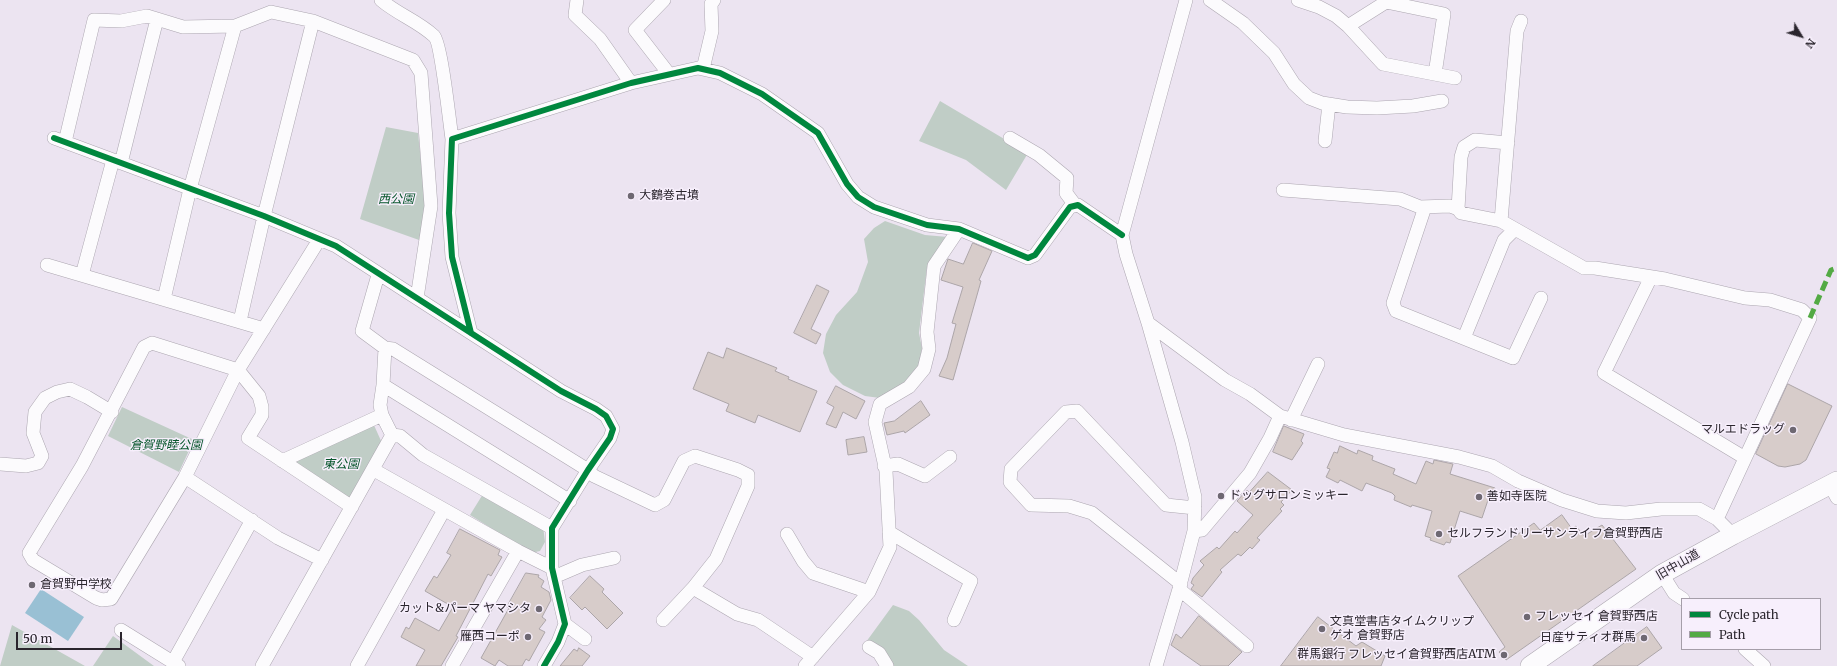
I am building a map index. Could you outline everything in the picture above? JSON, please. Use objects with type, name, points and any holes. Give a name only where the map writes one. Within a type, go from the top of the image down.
[{"type":"main road","name":"旧中山道","points":[[1530,666],[1662,574],[1733,534],[1835,488]]},
{"type":"street","points":[[381,0],[390,8],[415,21],[436,38],[443,74],[452,140],[449,213],[452,257],[471,333]]},
{"type":"street","points":[[577,0],[575,15],[600,39],[631,83]]},
{"type":"street","points":[[664,0],[635,30],[669,74]]},
{"type":"street","points":[[703,69],[712,32],[711,4],[714,0]]},
{"type":"street","points":[[1156,666],[1180,586],[1194,531],[1195,497],[1182,442],[1148,323],[1126,254],[1122,234],[1186,0]]},
{"type":"street","points":[[1210,0],[1243,23],[1274,53],[1299,91],[1309,98],[1329,104],[1347,107],[1377,108],[1414,106],[1442,101]]},
{"type":"street","points":[[1298,0],[1319,7],[1336,16],[1348,26],[1383,64],[1456,78]]},
{"type":"street","points":[[1348,26],[1386,2],[1444,14],[1434,74]]},
{"type":"street","points":[[417,298],[431,206],[421,73],[413,60],[313,21],[271,12],[235,26],[183,27],[147,16],[121,21],[94,20],[59,140],[264,216],[336,246],[378,275],[417,298],[562,391],[596,408],[606,416],[613,429],[610,438],[552,528],[553,572],[565,624],[558,642],[544,666]]},
{"type":"street","points":[[82,275],[117,162],[157,19]]},
{"type":"street","points":[[240,321],[264,216],[313,21]]},
{"type":"street","points":[[1501,221],[1517,31],[1521,21]]},
{"type":"street","points":[[164,299],[190,189],[235,26]]},
{"type":"street","points":[[452,140],[631,83],[698,68],[720,73],[762,94],[818,133],[847,184],[858,196],[874,207],[927,225],[959,229],[1028,258],[1035,255],[1070,207],[1075,205]]},
{"type":"street","points":[[1325,141],[1329,104]]},
{"type":"street","points":[[1010,138],[1039,155],[1067,178],[1066,193],[1075,205],[1078,205],[1122,234]]},
{"type":"street","points":[[1458,209],[1461,157],[1464,147],[1475,140],[1508,143]]},
{"type":"street","points":[[1283,190],[1400,199],[1420,207],[1450,206],[1458,209],[1461,213],[1501,221],[1584,268],[1595,268],[1651,277],[1745,298],[1770,300],[1802,310],[1810,318],[1717,519]]},
{"type":"street","points":[[1425,207],[1393,302],[1396,311],[1513,358],[1541,298]]},
{"type":"street","points":[[693,588],[737,614],[758,620],[809,661],[869,592],[890,547],[884,466],[875,422],[880,404],[909,387],[924,369],[929,348],[927,332],[934,266],[959,229]]},
{"type":"street","points":[[1464,338],[1504,240],[1515,229]]},
{"type":"street","points":[[320,240],[238,370],[185,478],[110,599],[102,600],[96,598],[33,560],[29,553],[82,466],[112,412],[144,347],[152,343],[238,370],[259,396],[262,407],[262,415],[248,438],[352,507]]},
{"type":"street","points":[[47,265],[264,329]]},
{"type":"street","points":[[378,275],[362,332],[385,348],[393,349],[588,470],[594,476],[655,505],[664,500],[684,461],[695,456],[738,470],[748,475],[748,486],[716,559],[693,588],[663,620]]},
{"type":"street","points":[[1651,277],[1604,373],[1745,458]]},
{"type":"street","points":[[1148,323],[1225,380],[1250,394],[1285,418],[1344,435],[1458,457],[1492,466],[1518,480],[1562,500],[1597,511],[1626,513],[1661,509],[1699,509],[1717,519],[1733,534]]},
{"type":"street","points":[[385,348],[384,385],[380,405],[382,415],[392,435]]},
{"type":"street","points":[[1194,531],[1202,530],[1250,473],[1270,438],[1285,418],[1318,364]]},
{"type":"street","points":[[384,385],[570,501]]},
{"type":"street","points":[[0,464],[26,466],[38,463],[42,456],[33,433],[35,412],[44,398],[57,392],[70,389],[112,412]]},
{"type":"street","points":[[1194,508],[1166,505],[1077,411],[1066,412],[1010,469],[1010,482],[1031,505],[1069,506],[1092,513],[1180,586],[1247,646]]},
{"type":"street","points":[[282,461],[382,415]]},
{"type":"street","points":[[262,666],[374,470],[392,435]]},
{"type":"street","points":[[392,435],[400,436],[423,455],[552,528]]},
{"type":"street","points":[[884,466],[898,464],[925,476],[950,457]]},
{"type":"street","points":[[374,470],[553,572],[614,558]]},
{"type":"street","points":[[185,478],[278,538],[322,560]]},
{"type":"street","points":[[357,666],[444,510]]},
{"type":"street","points":[[121,630],[176,664],[252,520]]},
{"type":"street","points":[[889,532],[971,581],[954,620]]},
{"type":"street","points":[[787,534],[803,561],[813,573],[869,592]]},
{"type":"street","points":[[452,666],[518,551]]},
{"type":"street","points":[[1662,574],[1674,593],[1681,598]]},
{"type":"street","points":[[565,624],[585,639]]},
{"type":"street","points":[[869,647],[879,653],[887,666]]},
{"type":"street","points":[[1746,650],[1764,666]]},
{"type":"green space","points":[[940,101],[1028,153],[1006,190],[966,160],[919,141]]},
{"type":"green space","name":"西公園","points":[[386,127],[418,133],[426,208],[419,240],[360,219]]},
{"type":"green space","points":[[885,221],[925,235],[948,237],[927,267],[919,333],[922,348],[919,365],[910,380],[880,398],[865,396],[843,385],[830,372],[823,353],[826,334],[836,315],[857,292],[868,262],[864,239],[874,228]]},
{"type":"green space","name":"倉賀野睦公園","points":[[122,407],[194,440],[179,472],[108,436]]},
{"type":"green space","name":"東公園","points":[[373,423],[382,443],[349,500],[297,465],[297,461]]},
{"type":"green space","points":[[483,494],[543,526],[545,542],[540,551],[531,553],[470,515]]},
{"type":"green space","points":[[893,605],[909,611],[919,620],[944,650],[968,666],[886,666],[866,642]]},
{"type":"green space","points":[[12,625],[85,666],[0,666]]},
{"type":"green space","points":[[113,636],[154,666],[93,666]]},
{"type":"water","points":[[41,589],[84,617],[68,641],[25,613]]},
{"type":"building","points":[[973,243],[992,251],[979,280],[981,281],[953,380],[939,376],[947,358],[956,324],[952,323],[963,287],[941,280],[948,259],[963,264]]},
{"type":"building","points":[[817,285],[829,291],[811,329],[821,334],[816,344],[794,333]]},
{"type":"building","points":[[727,348],[777,368],[775,371],[789,377],[788,379],[817,391],[800,432],[758,415],[755,423],[726,411],[729,404],[693,389],[708,352],[723,358]]},
{"type":"building","name":"マルエドラッグ","points":[[1788,384],[1832,406],[1806,460],[1800,464],[1785,467],[1778,466],[1756,454]]},
{"type":"building","points":[[836,386],[865,401],[856,419],[843,412],[836,428],[826,424],[834,407],[827,403]]},
{"type":"building","points":[[921,401],[930,415],[905,433],[904,431],[887,435],[884,423],[894,421]]},
{"type":"building","points":[[1284,426],[1304,434],[1301,441],[1303,443],[1292,460],[1273,452]]},
{"type":"building","points":[[864,437],[867,452],[848,455],[846,440]]},
{"type":"building","points":[[1340,446],[1357,454],[1358,450],[1373,456],[1372,460],[1395,469],[1393,474],[1416,484],[1426,461],[1433,464],[1434,460],[1453,464],[1450,474],[1495,488],[1491,500],[1488,500],[1482,518],[1460,511],[1450,543],[1446,542],[1444,545],[1430,540],[1431,538],[1425,536],[1432,511],[1412,505],[1411,507],[1394,500],[1395,496],[1392,493],[1366,483],[1362,491],[1340,480],[1338,483],[1326,477],[1330,469],[1327,468],[1334,452],[1337,453]]},
{"type":"building","points":[[1268,472],[1292,490],[1281,502],[1284,505],[1280,509],[1282,511],[1257,538],[1260,540],[1252,549],[1250,547],[1241,556],[1238,554],[1220,570],[1222,572],[1202,597],[1191,589],[1194,585],[1191,583],[1193,578],[1204,565],[1200,561],[1217,547],[1219,549],[1235,531],[1237,533],[1253,515],[1237,501],[1247,490],[1249,492]]},
{"type":"building","name":"フレッセイ 倉賀野西店","points":[[1562,515],[1572,529],[1576,526],[1584,536],[1602,525],[1636,569],[1506,660],[1499,652],[1505,647],[1458,576],[1534,523],[1540,530]]},
{"type":"building","points":[[460,529],[500,550],[498,555],[502,557],[491,576],[488,574],[456,636],[458,637],[441,666],[416,666],[425,650],[401,637],[406,627],[409,629],[415,618],[439,631],[453,607],[425,591],[434,576],[437,578],[451,555],[447,553]]},
{"type":"building","points":[[526,573],[539,575],[538,577],[544,581],[541,587],[549,592],[551,600],[542,617],[546,620],[539,629],[545,632],[529,661],[526,659],[522,666],[508,666],[499,660],[495,666],[481,658],[509,608],[507,607]]},
{"type":"building","points":[[590,576],[604,589],[602,592],[623,613],[607,629],[585,607],[582,610],[570,598]]},
{"type":"building","points":[[1199,616],[1242,652],[1228,666],[1201,666],[1171,645],[1176,634],[1181,638]]},
{"type":"building","name":"文真堂書店タイムクリップ ゲオ 倉賀野店","points":[[1318,617],[1356,646],[1362,642],[1385,656],[1381,666],[1281,666]]},
{"type":"building","name":"日産サティオ群馬","points":[[1647,627],[1662,648],[1637,666],[1593,666]]},
{"type":"building","points":[[579,648],[590,656],[582,666],[560,666],[574,649],[577,651]]},
{"type":"marked path","points":[[1810,318],[1831,270],[1837,268]]},
{"type":"cycle path","points":[[471,333],[452,257],[449,213],[452,139],[631,83],[698,68],[720,73],[762,94],[818,133],[847,184],[858,197],[874,207],[927,225],[959,229],[1028,258],[1035,255],[1070,207],[1078,205],[1122,235]]},
{"type":"cycle path","points":[[54,138],[264,216],[336,246],[561,391],[596,409],[606,416],[613,429],[610,438],[552,528],[552,568],[565,624],[558,642],[544,666]]},
{"type":"place","name":"大鶴巻古墳","points":[[631,196]]},
{"type":"place","name":"マルエドラッグ","points":[[1793,430]]},
{"type":"place","name":"ドッグサロンミッキー","points":[[1221,496]]},
{"type":"place","name":"善如寺医院","points":[[1479,497]]},
{"type":"place","name":"セルフランドリーサンライフ倉賀野西店","points":[[1439,534]]},
{"type":"place","name":"倉賀野中学校","points":[[32,585]]},
{"type":"place","name":"カット&パーマ ヤマシタ","points":[[539,609]]},
{"type":"place","name":"フレッセイ 倉賀野西店","points":[[1527,617]]},
{"type":"place","name":"文真堂書店タイムクリップ ゲオ 倉賀野店","points":[[1322,629]]},
{"type":"place","name":"雁西コーポ","points":[[528,637]]},
{"type":"place","name":"日産サティオ群馬","points":[[1644,638]]},
{"type":"place","name":"群馬銀行 フレッセイ倉賀野西店ATM","points":[[1504,655]]}]
